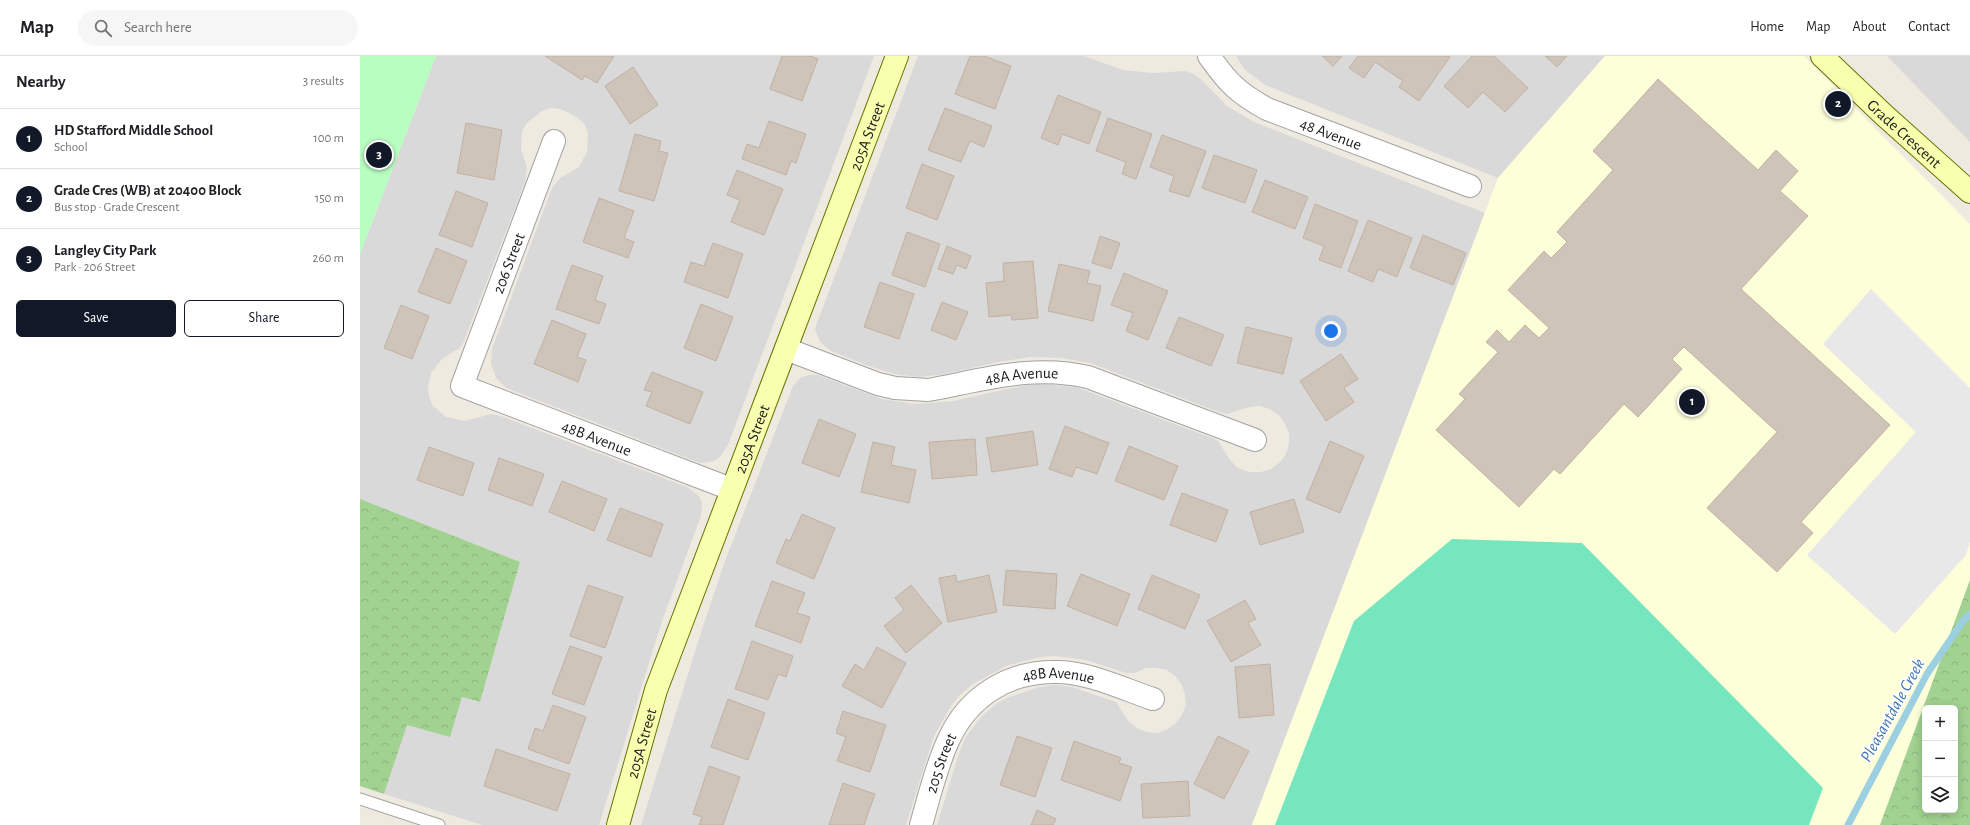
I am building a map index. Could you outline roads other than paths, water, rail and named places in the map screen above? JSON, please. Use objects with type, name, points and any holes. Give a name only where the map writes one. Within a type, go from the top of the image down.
[{"type":"street","name":"205A Street","points":[[618,825],[656,690],[731,489],[786,349],[897,56]]},
{"type":"street","name":"48 Avenue","points":[[1209,56],[1224,78],[1244,97],[1267,109],[1470,186]]},
{"type":"street","name":"Grade Crescent","points":[[1822,56],[1884,115],[1970,192]]},
{"type":"street","name":"206 Street","points":[[462,386],[554,141]]},
{"type":"street","name":"48A Avenue","points":[[786,349],[878,384],[912,389],[928,390],[1030,371],[1067,372],[1088,377],[1255,440]]},
{"type":"street","name":"48B Avenue","points":[[462,386],[731,489]]},
{"type":"street","name":"48B Avenue","points":[[969,706],[988,692],[1014,678],[1060,672],[1086,677],[1153,699]]},
{"type":"street","name":"205 Street","points":[[921,825],[947,742],[957,723],[969,706]]},
{"type":"lane","points":[[360,799],[439,825]]},
{"type":"waterway","name":"Pleasantdale Creek","points":[[1848,825],[1927,674],[1963,621],[1970,614]]},
{"type":"place","name":"Grade Cres (WB) at 20400 Block","points":[[1838,104]]},
{"type":"place","name":"Langley City Park","points":[[379,155]]},
{"type":"place","name":"HD Stafford Middle School","points":[[1692,402]]}]
